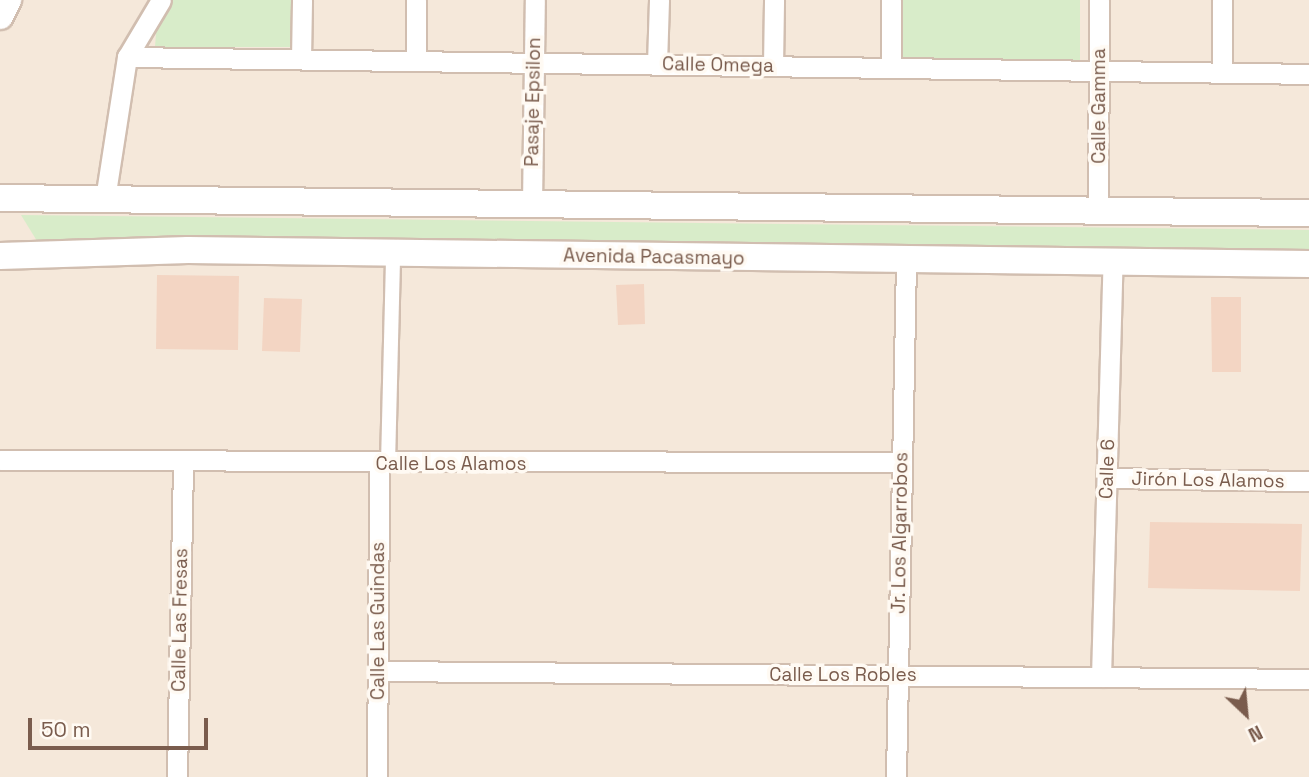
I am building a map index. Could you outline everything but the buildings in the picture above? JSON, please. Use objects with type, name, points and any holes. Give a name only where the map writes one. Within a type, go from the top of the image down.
[{"type":"main road","points":[[0,16],[8,0]]},
{"type":"main road","points":[[0,198],[1309,214]]},
{"type":"main road","name":"Avenida Pacasmayo","points":[[0,256],[393,252],[906,261],[1113,260],[1309,264]]},
{"type":"street","points":[[105,198],[127,57],[161,0]]},
{"type":"street","points":[[302,0],[302,59]]},
{"type":"street","points":[[416,0],[416,61]]},
{"type":"street","name":"Pasaje Epsilon","points":[[532,204],[535,0]]},
{"type":"street","points":[[657,64],[659,0]]},
{"type":"street","points":[[773,66],[774,0]]},
{"type":"street","points":[[891,0],[891,68]]},
{"type":"street","name":"Calle Gamma","points":[[1098,211],[1099,0]]},
{"type":"street","points":[[1222,0],[1222,72]]},
{"type":"street","name":"Calle Omega","points":[[127,57],[1309,74]]},
{"type":"street","name":"Calle Las Guindas","points":[[377,777],[383,464],[393,252]]},
{"type":"street","name":"Calle 6","points":[[1101,677],[1113,260]]},
{"type":"street","name":"Jr. Los Algarrobos","points":[[895,777],[906,261]]},
{"type":"street","name":"Calle Los Alamos","points":[[0,460],[383,464],[902,462]]},
{"type":"street","name":"Calle Las Fresas","points":[[177,777],[183,463]]},
{"type":"street","name":"Jirón Los Alamos","points":[[1107,478],[1309,481]]},
{"type":"street","name":"Calle Los Robles","points":[[378,671],[1309,679]]},
{"type":"shaded area","points":[[0,0],[1309,0],[1309,777],[0,777]]},
{"type":"green space","points":[[172,0],[293,0],[293,47],[155,47],[157,19]]},
{"type":"green space","points":[[896,0],[1080,0],[1080,61],[896,58]]},
{"type":"green space","points":[[21,215],[1309,230],[1309,254],[37,241]]}]
